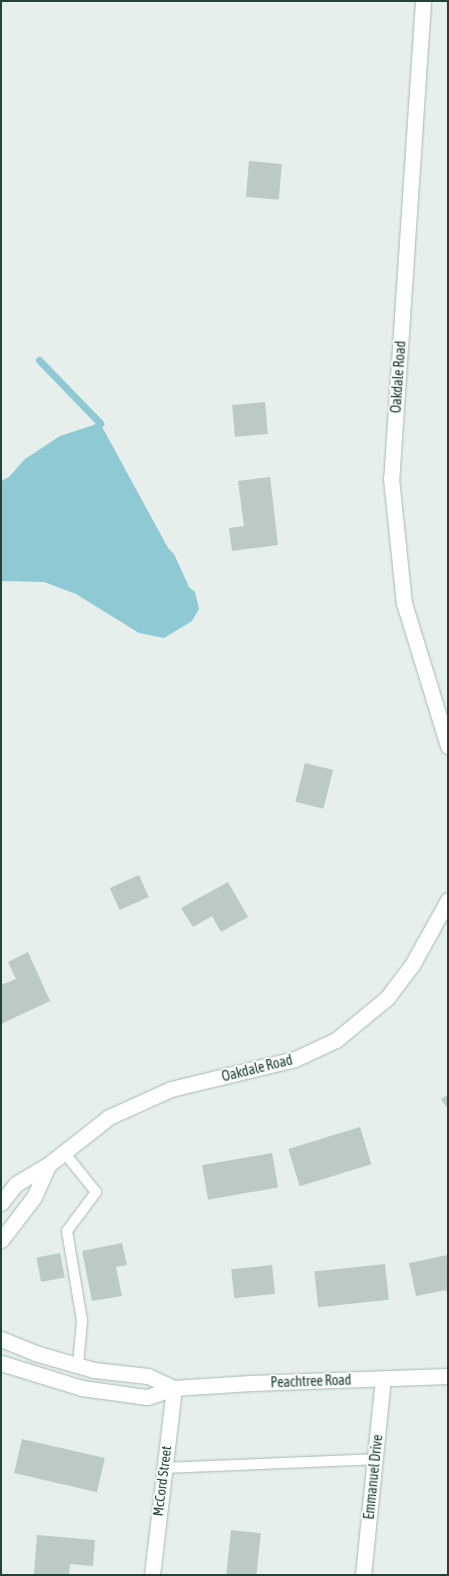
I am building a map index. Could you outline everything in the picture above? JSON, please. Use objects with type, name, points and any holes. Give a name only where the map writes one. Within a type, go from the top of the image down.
[{"type":"main road","name":"Oakdale Road","points":[[424,1],[391,478],[404,604],[448,746]]},
{"type":"main road","name":"Oakdale Road","points":[[1,1203],[16,1184],[48,1165],[95,1124],[171,1089],[295,1059],[336,1040],[387,998],[412,965],[448,900]]},
{"type":"main road","name":"Oakdale Road","points":[[1,1240],[34,1197],[48,1165]]},
{"type":"main road","name":"Peachtree Road","points":[[1,1339],[35,1354],[78,1365],[148,1376],[174,1388]]},
{"type":"main road","name":"Peachtree Road","points":[[1,1363],[55,1381],[118,1394],[148,1397],[174,1388],[448,1376]]},
{"type":"main road","name":"Emmanuel Drive","points":[[363,1575],[383,1379]]},
{"type":"main road","name":"McCord Street","points":[[152,1575],[163,1468],[174,1388]]},
{"type":"lane","points":[[63,1151],[96,1192],[66,1232],[82,1321],[78,1365]]},
{"type":"lane","points":[[163,1468],[375,1459]]},
{"type":"water","points":[[100,423],[168,548],[174,554],[189,587],[195,592],[199,609],[192,621],[164,638],[139,633],[76,594],[44,582],[1,581],[1,481],[9,477],[25,459],[60,436]]},
{"type":"building","points":[[249,161],[282,164],[279,200],[246,197]]},
{"type":"building","points":[[265,402],[268,434],[235,437],[232,405]]},
{"type":"building","points":[[270,477],[278,545],[232,551],[229,528],[244,526],[238,481]]},
{"type":"building","points":[[305,763],[333,770],[323,809],[295,802]]},
{"type":"building","points":[[139,875],[149,897],[120,910],[110,888]]},
{"type":"building","points":[[228,882],[248,917],[221,932],[212,916],[193,927],[181,908]]},
{"type":"building","points":[[28,952],[50,1001],[1,1024],[1,985],[16,979],[8,962]]},
{"type":"building","points":[[448,1095],[448,1109],[441,1099]]},
{"type":"building","points":[[360,1127],[371,1164],[300,1186],[288,1149]]},
{"type":"building","points":[[272,1153],[278,1187],[208,1200],[202,1165]]},
{"type":"building","points":[[122,1243],[127,1265],[116,1267],[122,1296],[92,1301],[82,1251]]},
{"type":"building","points":[[60,1253],[65,1278],[41,1282],[36,1258]]},
{"type":"building","points":[[448,1255],[448,1295],[446,1290],[416,1296],[409,1263]]},
{"type":"building","points":[[385,1264],[389,1300],[318,1307],[314,1271]]},
{"type":"building","points":[[272,1265],[275,1294],[234,1298],[231,1269]]},
{"type":"building","points":[[22,1439],[105,1458],[97,1492],[14,1473]]},
{"type":"building","points":[[231,1530],[261,1533],[256,1575],[226,1575]]},
{"type":"building","points":[[37,1535],[95,1540],[93,1566],[70,1564],[69,1575],[34,1575]]},
{"type":"waterway","points":[[39,360],[100,423],[94,429]]}]
